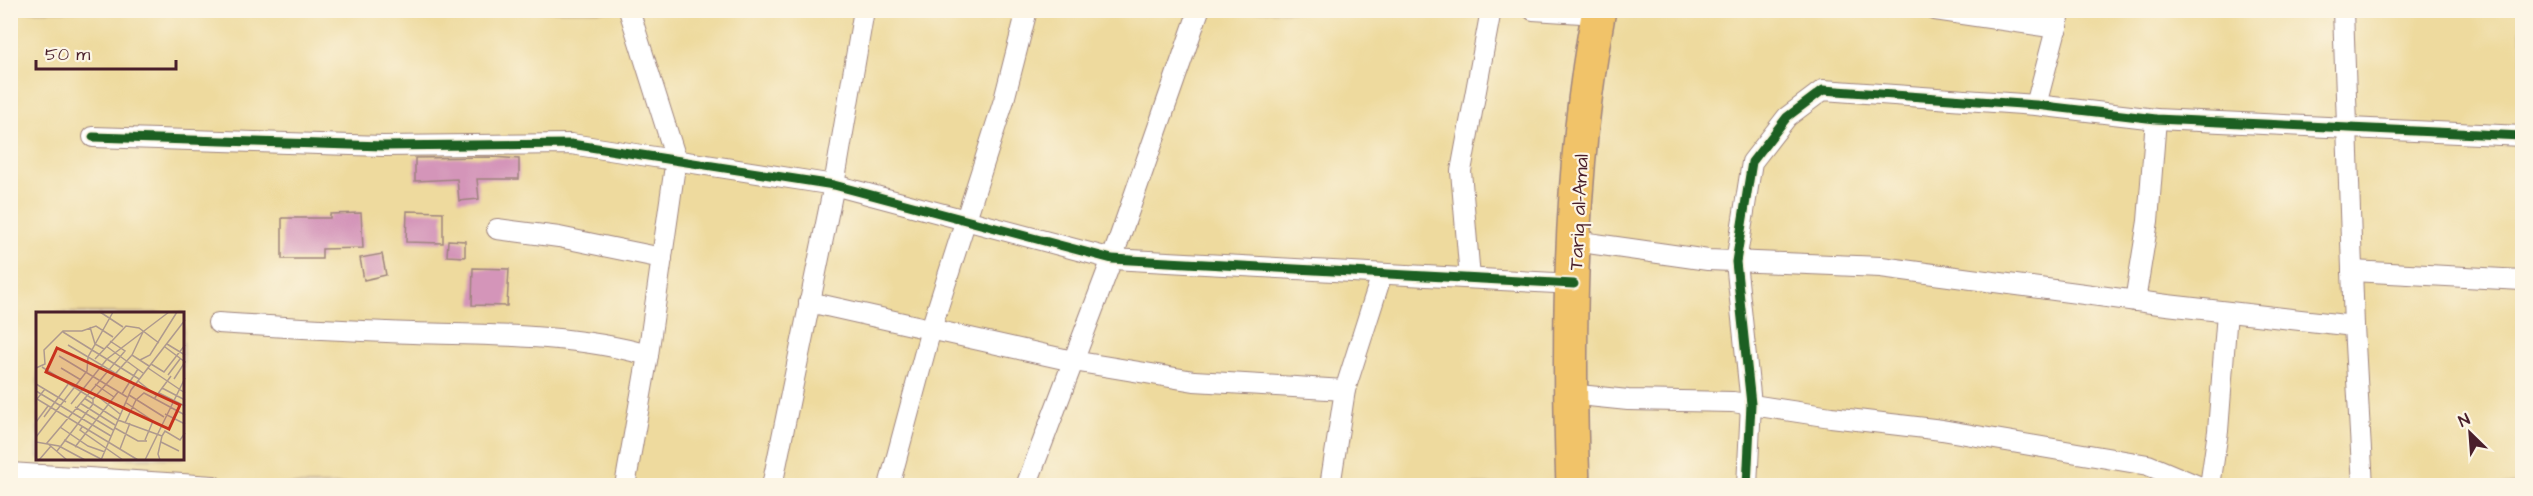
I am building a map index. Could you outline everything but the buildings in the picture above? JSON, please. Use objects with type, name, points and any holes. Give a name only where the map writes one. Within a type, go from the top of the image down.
[{"type":"highway","name":"Tariq al-Amal","points":[[1573,486],[1569,394],[1574,241],[1583,126],[1598,12]]},
{"type":"street","points":[[625,486],[648,355],[676,159],[628,10]]},
{"type":"street","points":[[772,486],[834,185],[864,10]]},
{"type":"street","points":[[889,486],[931,329],[1004,100],[1027,10]]},
{"type":"street","points":[[1026,486],[1112,259],[1198,10]]},
{"type":"street","points":[[1470,278],[1461,171],[1491,10]]},
{"type":"street","points":[[1533,10],[1598,12]]},
{"type":"street","points":[[1935,10],[2059,19],[2036,105]]},
{"type":"street","points":[[2343,10],[2354,326],[2363,486]]},
{"type":"street","points":[[1747,486],[1751,404],[1736,261],[1752,162],[1787,117],[1823,90],[2036,105],[2156,119],[2523,136]]},
{"type":"street","points":[[2135,301],[2148,221],[2156,119]]},
{"type":"street","points":[[93,137],[383,146],[571,144],[834,185],[1112,259],[1574,284]]},
{"type":"street","points":[[497,229],[559,237],[662,258]]},
{"type":"street","points":[[1574,241],[1736,261],[1881,267],[2135,301],[2354,326]]},
{"type":"street","points":[[2352,271],[2523,280]]},
{"type":"street","points":[[1330,486],[1345,390],[1382,274]]},
{"type":"street","points":[[809,302],[1073,361],[1194,381],[1345,390]]},
{"type":"street","points":[[2210,486],[2218,430],[2227,312]]},
{"type":"street","points":[[218,323],[482,335],[572,343],[629,350],[648,355]]},
{"type":"street","points":[[1569,394],[1628,400],[1733,402],[1942,430],[2148,465],[2198,486]]},
{"type":"street","points":[[10,473],[204,485]]},
{"type":"sand","points":[[10,11],[2522,11],[2522,485],[11,485]]},
{"type":"cycle path","points":[[1747,486],[1751,404],[1736,262],[1752,162],[1787,117],[1823,90],[2036,105],[2156,119],[2522,136]]},
{"type":"cycle path","points":[[93,137],[383,146],[571,144],[834,185],[1112,259],[1574,284]]}]
